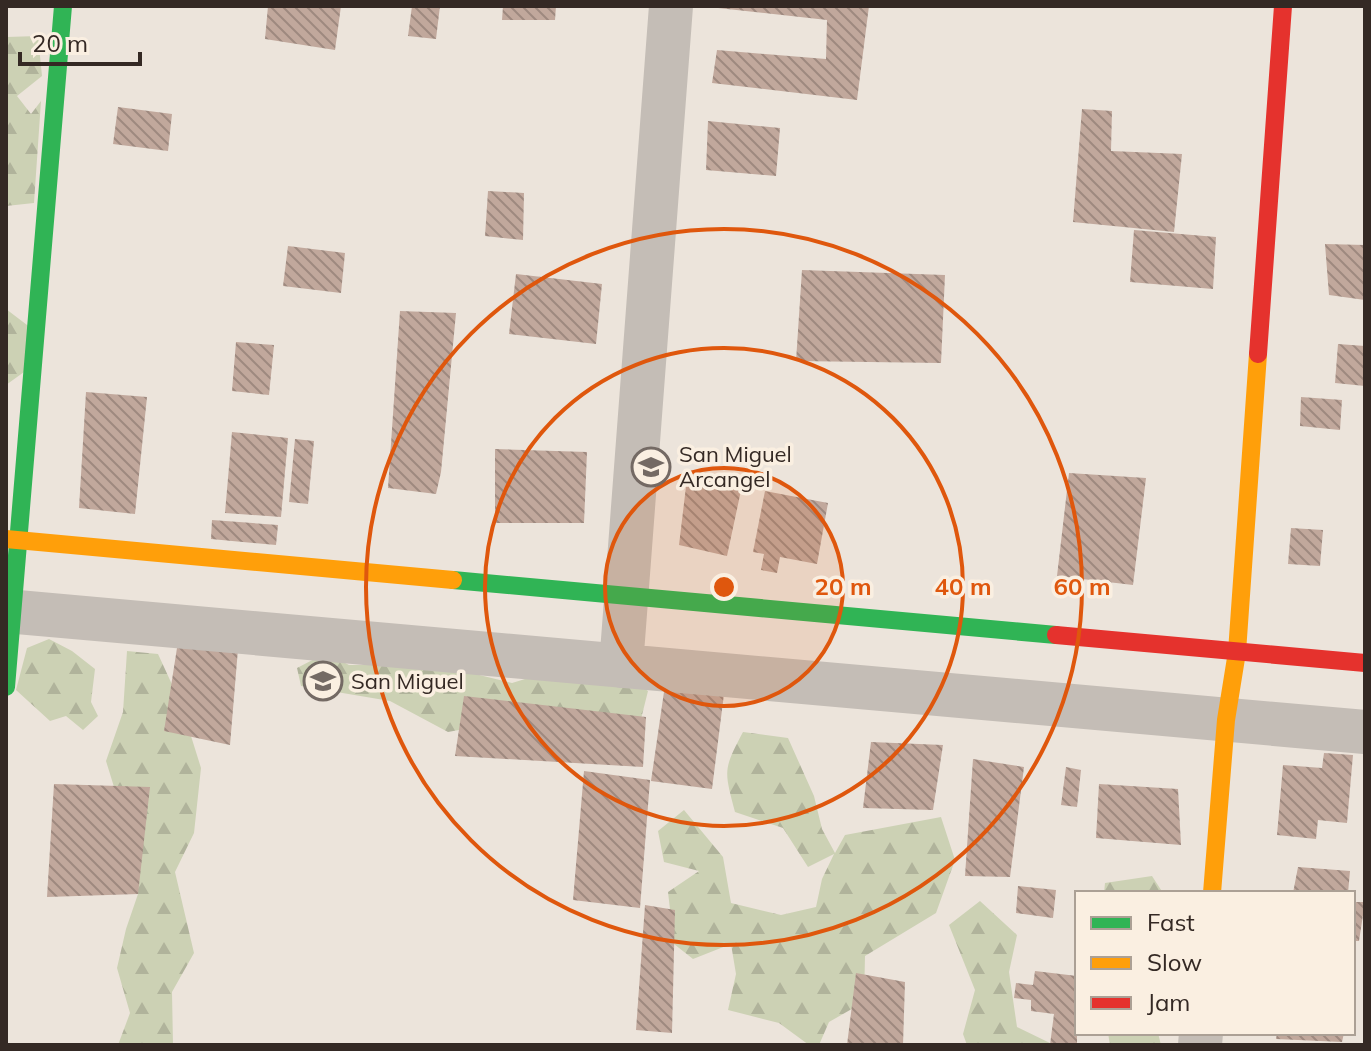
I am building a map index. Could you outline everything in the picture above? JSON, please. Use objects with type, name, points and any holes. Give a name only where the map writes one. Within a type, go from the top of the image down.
[{"type":"street","points":[[6,687],[11,540],[63,6]]},
{"type":"street","points":[[621,666],[671,6]]},
{"type":"street","points":[[1212,891],[1226,720],[1237,652],[1283,6]]},
{"type":"street","points":[[11,540],[1365,663]]},
{"type":"street","points":[[9,611],[1365,732]]},
{"type":"green space","points":[[38,36],[42,76],[17,96],[31,114],[41,101],[34,203],[6,206],[6,37]]},
{"type":"green space","points":[[6,309],[31,328],[24,372],[6,385]]},
{"type":"green space","points":[[49,639],[72,651],[95,669],[91,702],[98,716],[83,730],[66,716],[50,721],[16,690],[27,648]]},
{"type":"green space","points":[[127,651],[158,654],[181,704],[201,768],[194,833],[175,872],[194,953],[172,992],[173,1045],[118,1045],[130,1013],[117,968],[138,894],[124,856],[123,816],[106,761],[123,712]]},
{"type":"green space","points":[[326,653],[349,665],[390,665],[467,672],[512,683],[548,672],[619,673],[648,691],[639,727],[512,720],[448,732],[390,701],[301,686],[297,668]]},
{"type":"green space","points":[[743,732],[788,738],[814,796],[822,829],[835,853],[845,835],[941,817],[955,860],[936,913],[865,956],[864,1002],[829,1022],[819,1045],[809,1045],[779,1023],[728,1010],[736,974],[731,944],[693,959],[674,944],[668,892],[699,871],[664,862],[658,831],[684,810],[723,857],[731,903],[781,915],[816,907],[822,879],[834,854],[808,867],[783,828],[735,812],[727,770]]},
{"type":"green space","points":[[1152,876],[1162,891],[1104,891],[1105,883]]},
{"type":"green space","points":[[980,901],[1017,935],[1009,972],[1017,1027],[1050,1045],[967,1045],[963,1034],[975,990],[949,925]]},
{"type":"green space","points":[[1108,1035],[1158,1035],[1161,1045],[1110,1045]]},
{"type":"building","points":[[268,6],[341,6],[335,50],[265,39]]},
{"type":"building","points":[[412,6],[440,6],[436,39],[408,36]]},
{"type":"building","points":[[503,6],[556,6],[555,20],[502,20]]},
{"type":"building","points":[[719,6],[869,6],[857,100],[712,83],[717,50],[826,59],[827,20]]},
{"type":"building","points":[[118,107],[172,114],[168,151],[113,144]]},
{"type":"building","points":[[1082,109],[1112,111],[1111,151],[1182,154],[1174,232],[1073,222]]},
{"type":"building","points":[[708,121],[780,128],[776,176],[706,170]]},
{"type":"building","points":[[488,191],[524,193],[523,240],[485,236]]},
{"type":"building","points":[[1134,230],[1216,237],[1213,289],[1130,282]]},
{"type":"building","points":[[1325,244],[1365,245],[1365,300],[1329,295]]},
{"type":"building","points":[[288,246],[345,253],[341,293],[283,286]]},
{"type":"building","points":[[802,270],[945,275],[941,363],[796,361]]},
{"type":"building","points":[[516,274],[602,284],[596,344],[509,334]]},
{"type":"building","points":[[400,311],[456,313],[441,472],[436,494],[388,488]]},
{"type":"building","points":[[236,342],[274,345],[269,395],[232,391]]},
{"type":"building","points":[[1338,344],[1365,346],[1365,386],[1335,383]]},
{"type":"building","points":[[86,392],[147,397],[135,514],[79,508]]},
{"type":"building","points":[[1301,397],[1342,400],[1340,430],[1300,426]]},
{"type":"building","points":[[232,432],[288,438],[281,517],[225,513]]},
{"type":"building","points":[[295,439],[314,441],[308,504],[289,502]]},
{"type":"building","points":[[495,449],[587,452],[584,523],[495,523]]},
{"type":"building","points":[[688,470],[743,481],[727,556],[679,545]]},
{"type":"building","points":[[1069,473],[1146,478],[1133,585],[1057,576]]},
{"type":"building","points":[[765,491],[828,503],[817,564],[780,557],[777,573],[761,570],[764,554],[753,552]]},
{"type":"building","points":[[212,520],[278,525],[276,545],[211,539]]},
{"type":"building","points":[[1291,528],[1323,530],[1320,566],[1288,564]]},
{"type":"building","points":[[177,648],[238,649],[230,745],[164,731]]},
{"type":"building","points":[[665,685],[724,694],[712,789],[651,781]]},
{"type":"building","points":[[464,696],[646,717],[643,767],[455,756]]},
{"type":"building","points":[[871,742],[943,745],[933,810],[863,808]]},
{"type":"building","points":[[1324,753],[1353,755],[1347,823],[1318,820],[1316,839],[1277,835],[1283,765],[1322,768]]},
{"type":"building","points":[[973,759],[1024,767],[1010,877],[965,876]]},
{"type":"building","points":[[1066,767],[1081,770],[1077,807],[1061,805]]},
{"type":"building","points":[[584,771],[650,780],[640,908],[573,900]]},
{"type":"building","points":[[54,784],[150,787],[138,894],[47,897]]},
{"type":"building","points":[[1099,784],[1178,789],[1181,845],[1096,838]]},
{"type":"building","points":[[1298,867],[1350,871],[1348,891],[1293,891]]},
{"type":"building","points":[[1018,886],[1056,890],[1053,918],[1016,913]]},
{"type":"building","points":[[1355,902],[1365,902],[1359,941],[1355,941]]},
{"type":"building","points":[[645,905],[675,910],[672,1033],[636,1030]]},
{"type":"building","points":[[1035,971],[1075,976],[1077,1045],[1050,1045],[1054,1014],[1031,1011],[1031,1000],[1014,998],[1016,983],[1033,985]]},
{"type":"building","points":[[856,973],[905,982],[903,1045],[847,1045]]},
{"type":"building","points":[[1277,1035],[1344,1035],[1342,1042],[1276,1039]]},
{"type":"traffic: fast","points":[[6,687],[63,6]]},
{"type":"traffic: fast","points":[[453,580],[1056,635]]},
{"type":"traffic: slow","points":[[1212,891],[1226,720],[1237,652],[1258,354]]},
{"type":"traffic: slow","points":[[6,539],[453,580]]},
{"type":"traffic: jam","points":[[1258,354],[1283,6]]},
{"type":"traffic: jam","points":[[1056,635],[1365,663]]},
{"type":"place","name":"San Miguel Arcangel","points":[[651,467]]},
{"type":"place","name":"San Miguel","points":[[323,681]]}]
